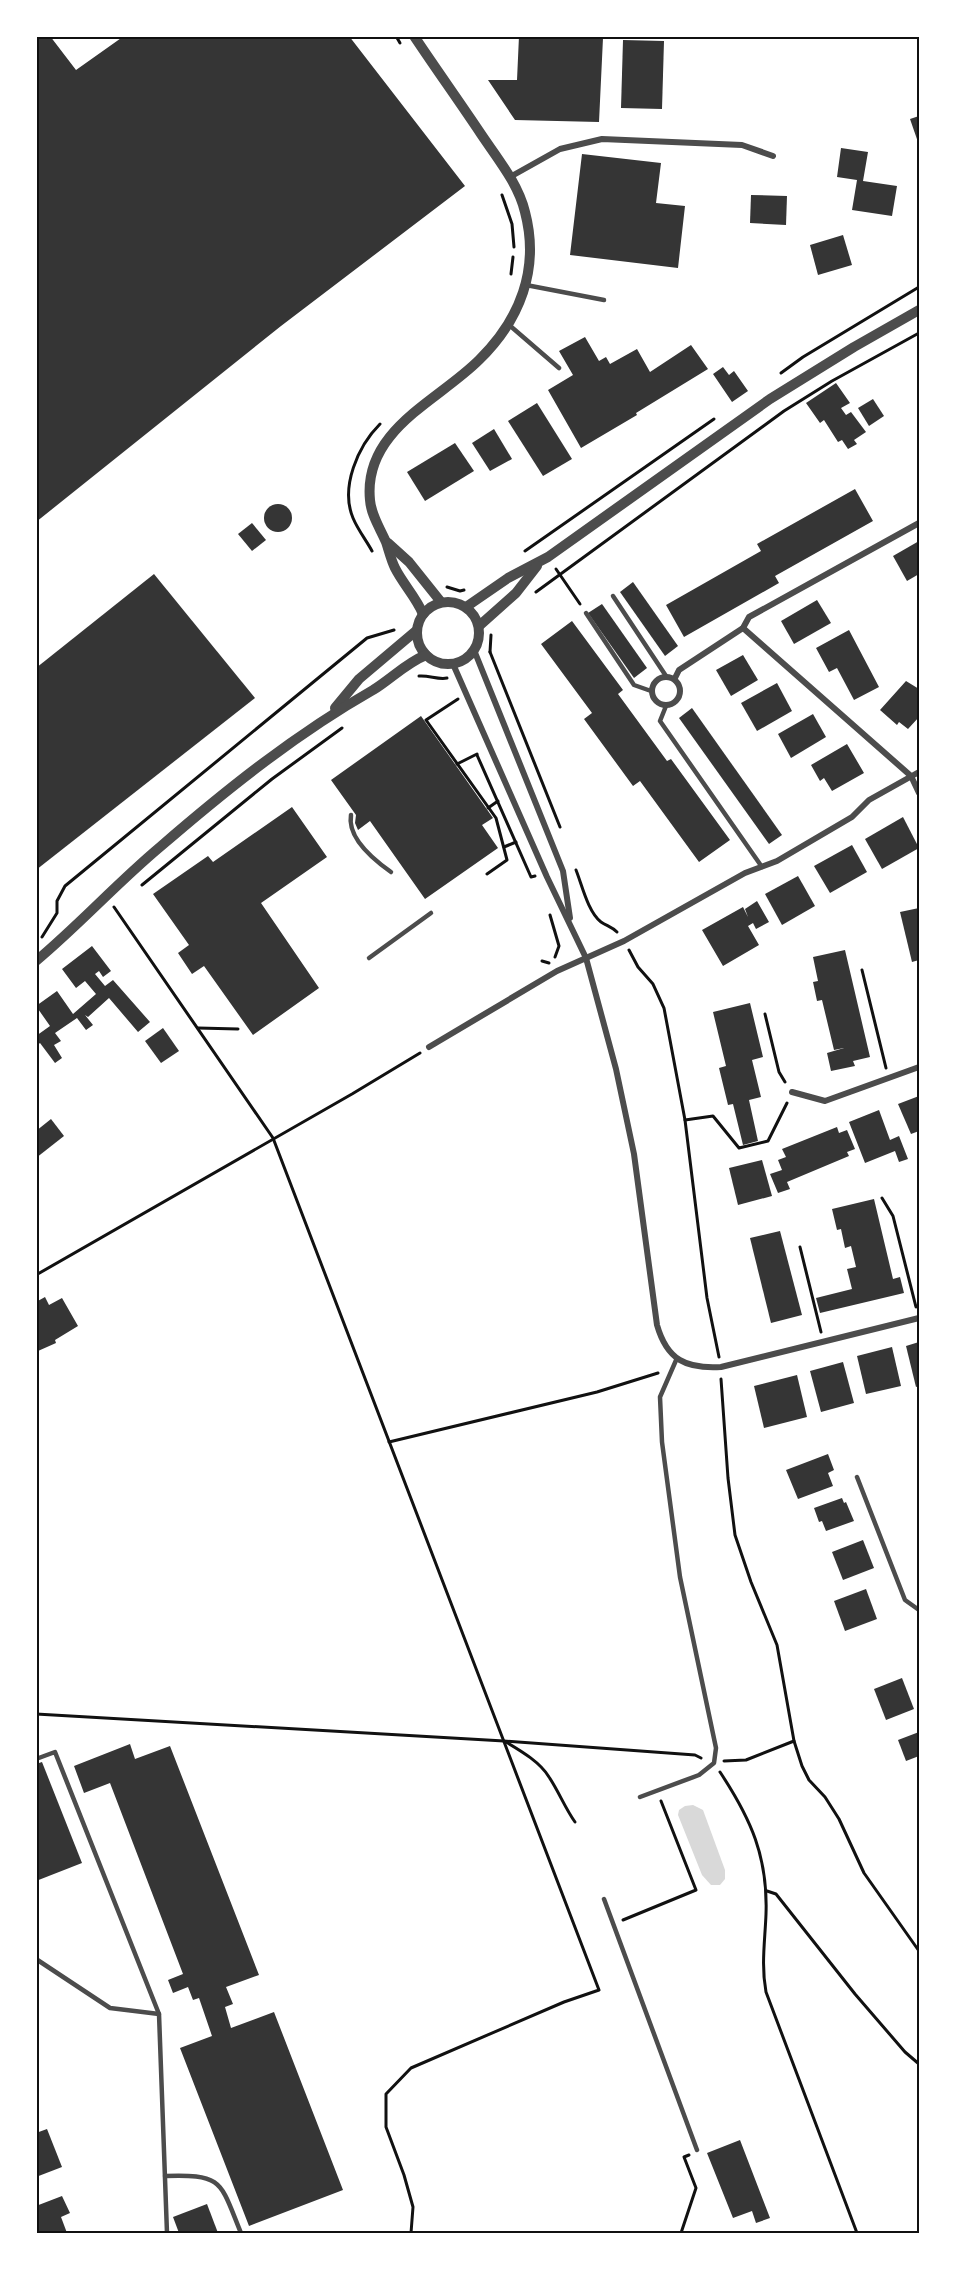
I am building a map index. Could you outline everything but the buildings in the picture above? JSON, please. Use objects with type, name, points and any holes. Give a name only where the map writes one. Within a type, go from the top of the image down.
[{"type":"street","points":[[414,36],[510,177],[525,211],[530,241],[529,271],[523,298],[507,324],[479,360],[399,426],[383,446],[373,467],[370,500],[375,520],[395,568],[423,614]]},
{"type":"street","points":[[510,177],[560,149],[602,139],[742,145],[773,156]]},
{"type":"street","points":[[466,607],[508,578],[548,558],[770,399],[854,346],[919,310]]},
{"type":"street","points":[[675,678],[679,670],[743,628],[749,617],[919,523]]},
{"type":"street","points":[[385,540],[409,562],[441,602]]},
{"type":"street","points":[[478,626],[516,593],[538,564]]},
{"type":"street","points":[[441,602],[454,602],[466,607],[474,615],[478,626],[479,638],[474,650],[465,660],[453,664],[441,664],[426,655],[419,645],[417,630],[423,614],[441,602]]},
{"type":"street","points":[[743,628],[911,776],[919,793]]},
{"type":"street","points":[[329,715],[359,679],[417,630]]},
{"type":"street","points":[[474,650],[564,871],[571,925]]},
{"type":"street","points":[[36,961],[160,847],[232,787],[329,715],[381,685],[415,659],[426,655]]},
{"type":"street","points":[[453,664],[586,958],[616,1069],[634,1154],[657,1325],[661,1339],[670,1353],[686,1364],[704,1368],[721,1368],[919,1318]]},
{"type":"street","points":[[666,676],[675,678],[680,686],[680,695],[675,703],[666,706],[655,701],[651,691],[655,680],[666,676]]},
{"type":"street","points":[[429,1047],[557,971],[624,941],[745,873],[777,861],[852,817],[869,800],[919,772]]},
{"type":"street","points":[[792,1092],[825,1101],[919,1067]]},
{"type":"lane","points":[[526,285],[604,300]]},
{"type":"lane","points":[[507,324],[559,368]]},
{"type":"lane","points":[[613,596],[666,676]]},
{"type":"lane","points":[[586,613],[634,685],[651,691]]},
{"type":"lane","points":[[666,706],[660,721],[762,867]]},
{"type":"lane","points":[[351,815],[350,822],[357,838],[377,862],[391,872]]},
{"type":"lane","points":[[369,958],[431,914]]},
{"type":"lane","points":[[640,1797],[699,1775],[714,1763],[716,1748],[715,1734],[680,1577],[662,1442],[660,1397],[677,1358]]},
{"type":"lane","points":[[857,1477],[905,1600],[919,1610]]},
{"type":"lane","points":[[36,1759],[55,1752],[159,2014],[167,2233]]},
{"type":"lane","points":[[604,1899],[697,2150]]},
{"type":"lane","points":[[36,1959],[110,2008],[159,2014]]},
{"type":"lane","points":[[165,2176],[196,2175],[213,2180],[224,2192],[241,2233]]},
{"type":"path","points":[[396,36],[402,45]]},
{"type":"path","points":[[501,192],[512,224],[514,251],[509,284]]},
{"type":"path","points":[[531,595],[784,411],[832,381],[919,333]]},
{"type":"path","points":[[376,557],[352,516],[350,487],[361,449],[369,435],[387,418]]},
{"type":"path","points":[[548,558],[586,613]]},
{"type":"path","points":[[493,627],[490,652],[561,829]]},
{"type":"path","points":[[480,662],[490,652]]},
{"type":"path","points":[[411,677],[429,675],[441,680],[459,675]]},
{"type":"path","points":[[458,700],[426,720],[496,818],[507,860],[487,874]]},
{"type":"path","points":[[140,886],[272,779],[346,725]]},
{"type":"path","points":[[457,764],[490,748]]},
{"type":"path","points":[[477,754],[531,878],[536,876],[538,880]]},
{"type":"path","points":[[488,807],[498,801]]},
{"type":"path","points":[[504,847],[516,842]]},
{"type":"path","points":[[575,867],[592,908],[601,922],[611,926],[624,941],[638,967],[653,984],[664,1008],[685,1120],[707,1298],[721,1368],[728,1478],[735,1534],[751,1582],[777,1645],[794,1741],[809,1780],[839,1819],[864,1873],[919,1951]]},
{"type":"path","points":[[106,895],[273,1138],[599,1990],[564,2002],[411,2068],[386,2094],[386,2127],[405,2175],[413,2207],[411,2233]]},
{"type":"path","points":[[542,961],[548,963],[557,956],[560,946],[548,910]]},
{"type":"path","points":[[861,970],[888,1079]]},
{"type":"path","points":[[685,1120],[713,1116],[739,1148],[768,1141],[792,1092],[779,1072],[765,1014]]},
{"type":"path","points":[[198,1028],[238,1029]]},
{"type":"path","points":[[36,1275],[429,1047]]},
{"type":"path","points":[[882,1198],[893,1216],[919,1318]]},
{"type":"path","points":[[800,1247],[824,1342]]},
{"type":"path","points":[[389,1442],[597,1392],[674,1367]]},
{"type":"path","points":[[36,1714],[504,1741],[694,1755],[714,1763],[746,1760],[794,1741]]},
{"type":"path","points":[[504,1741],[519,1749],[548,1775],[565,1809],[575,1822]]},
{"type":"path","points":[[714,1763],[753,1829],[762,1859],[766,1891],[762,1960],[766,1992],[857,2233]]},
{"type":"path","points":[[613,1924],[696,1890],[658,1791]]},
{"type":"path","points":[[766,1891],[776,1894],[855,1994],[905,2052],[919,2064]]},
{"type":"path","points":[[681,2233],[696,2188],[684,2157],[697,2150]]},
{"type":"shaded area","points":[[693,1805],[703,1810],[725,1870],[725,1879],[720,1885],[711,1885],[702,1875],[678,1815],[679,1810],[685,1806]]}]
